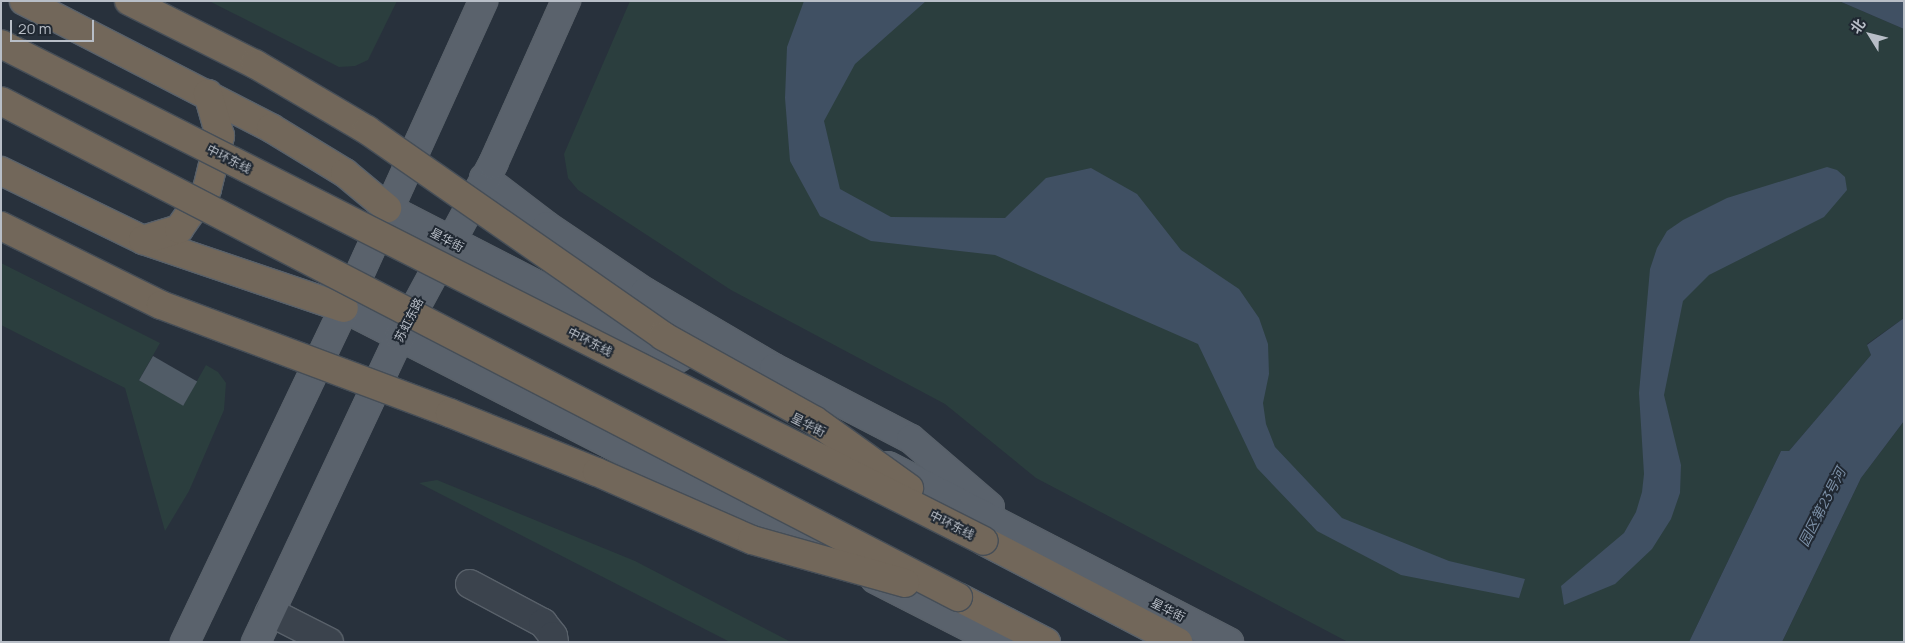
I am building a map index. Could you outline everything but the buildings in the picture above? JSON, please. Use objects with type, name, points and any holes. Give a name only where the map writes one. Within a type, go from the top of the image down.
[{"type":"highway","points":[[24,1],[271,128],[345,173],[387,208]]},
{"type":"highway","points":[[129,1],[254,64],[367,130],[663,336],[814,420],[984,541]]},
{"type":"highway","name":"中环东线","points":[[1,44],[984,541],[1178,642]]},
{"type":"highway","points":[[143,240],[179,229],[207,189],[220,136],[208,94]]},
{"type":"highway","points":[[1,101],[1046,642]]},
{"type":"highway","points":[[1,171],[143,240],[344,308]]},
{"type":"highway","points":[[1,226],[161,305],[450,413],[597,472],[752,540],[958,597]]},
{"type":"main road","points":[[185,642],[344,308],[387,208],[483,1]]},
{"type":"main road","name":"苏虹东路","points":[[256,642],[400,336],[484,178],[566,1]]},
{"type":"main road","points":[[484,178],[547,226],[645,292],[774,368],[911,439],[1027,538]]},
{"type":"main road","name":"星华街","points":[[387,208],[1229,642]]},
{"type":"main road","points":[[344,308],[998,642]]},
{"type":"lane","points":[[470,584],[542,623],[553,636],[554,642]]},
{"type":"lane","points":[[270,612],[328,642]]},
{"type":"shaded area","points":[[209,1],[397,1],[368,60],[355,66],[339,67]]},
{"type":"shaded area","points":[[630,1],[1839,1],[1904,29],[1904,318],[1867,344],[1871,355],[1789,451],[1781,451],[1689,642],[1348,642],[1036,478],[945,404],[731,290],[578,190],[568,178],[564,154]]},
{"type":"shaded area","points":[[1,263],[160,343],[139,380],[184,404],[206,365],[218,372],[226,383],[224,410],[189,491],[165,531],[125,388],[1,325]]},
{"type":"shaded area","points":[[1904,421],[1904,642],[1782,642],[1861,478]]},
{"type":"shaded area","points":[[437,480],[635,561],[791,642],[730,642],[419,483]]},
{"type":"water","points":[[804,1],[926,1],[855,64],[824,121],[840,189],[891,217],[1005,218],[1046,178],[1091,168],[1137,194],[1181,250],[1239,289],[1259,318],[1268,344],[1269,374],[1263,403],[1266,424],[1275,447],[1342,518],[1449,561],[1525,579],[1519,598],[1401,575],[1317,531],[1257,468],[1198,344],[995,255],[871,241],[820,216],[790,161],[785,98],[787,47]]},
{"type":"water","points":[[1839,1],[1904,1],[1904,29]]},
{"type":"water","points":[[1827,167],[1837,170],[1845,177],[1847,190],[1824,217],[1709,275],[1683,301],[1664,395],[1681,465],[1680,493],[1671,519],[1652,549],[1615,584],[1564,605],[1561,586],[1624,533],[1636,512],[1642,492],[1644,474],[1639,393],[1650,269],[1657,248],[1667,231],[1683,220],[1727,198]]},
{"type":"water","name":"园区第23号河","points":[[1904,318],[1904,421],[1861,478],[1782,642],[1689,642],[1781,451],[1789,451],[1871,355],[1867,345]]}]
